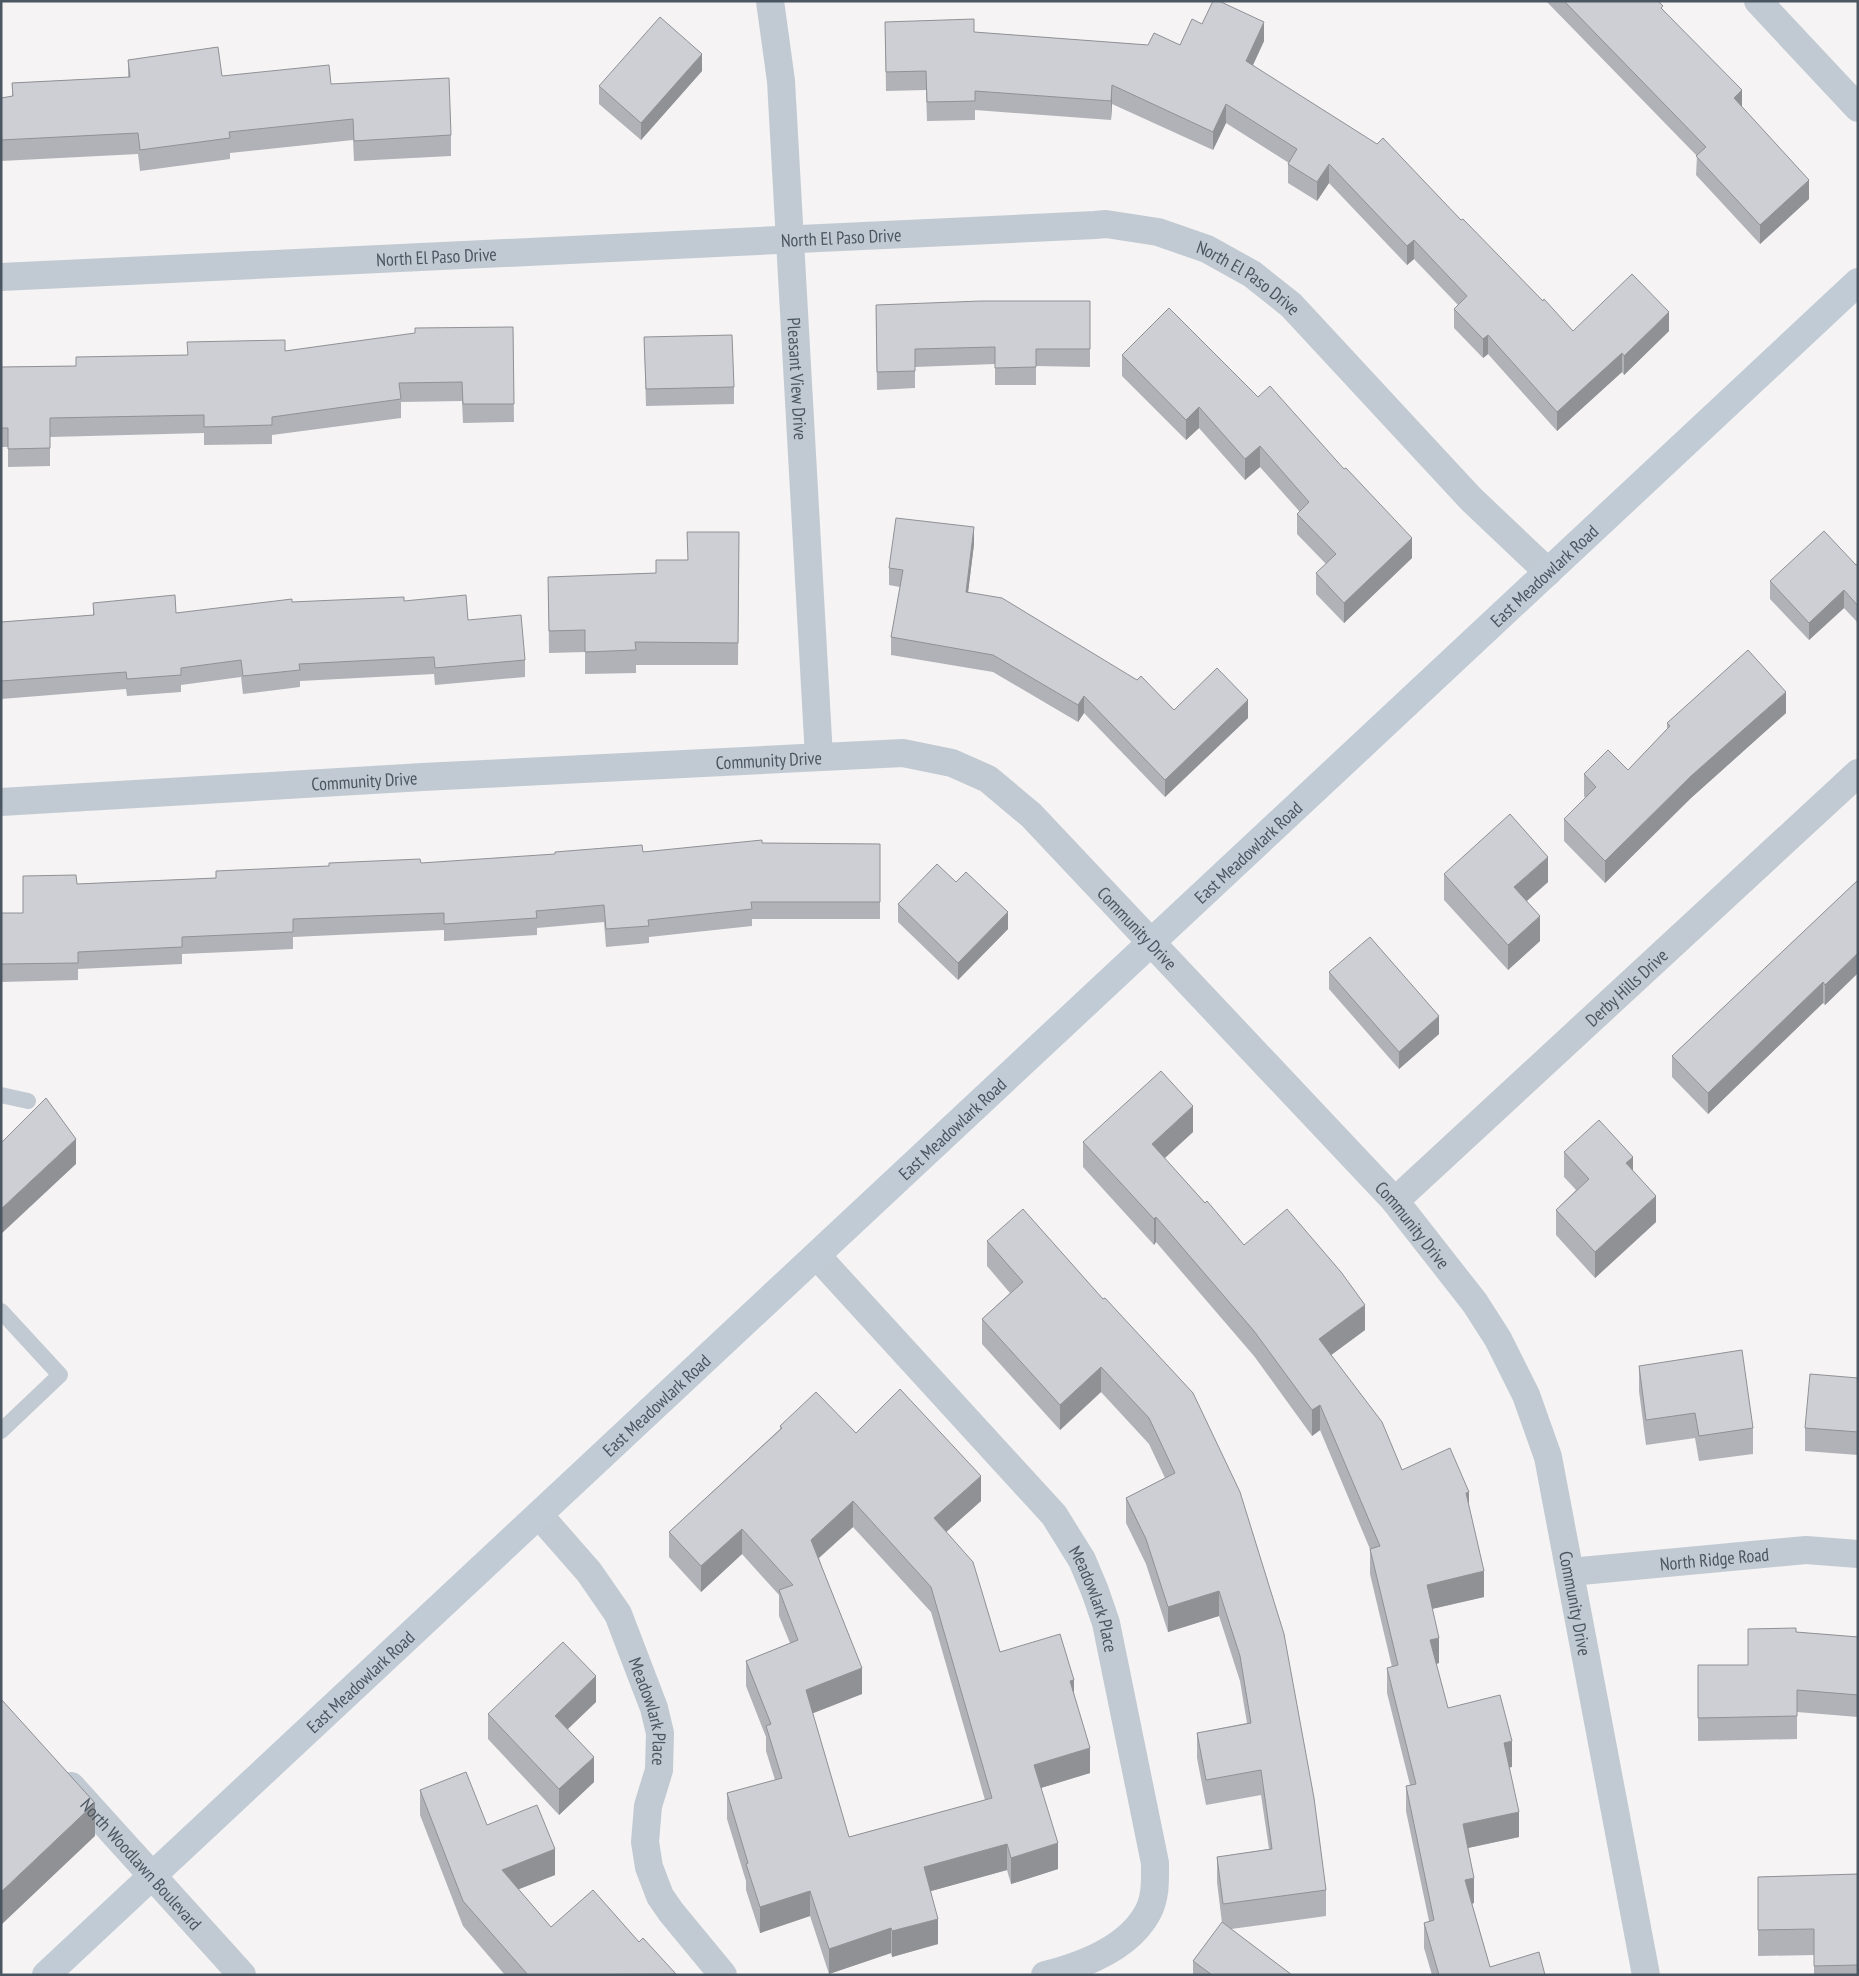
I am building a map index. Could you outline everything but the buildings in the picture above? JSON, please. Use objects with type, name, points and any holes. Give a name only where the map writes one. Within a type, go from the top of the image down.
[{"type":"main road","name":"East Meadowlark Road","points":[[46,1975],[1858,282]]},
{"type":"street","name":"Pleasant View Drive","points":[[770,1],[781,81],[819,757]]},
{"type":"street","points":[[1758,1],[1858,108]]},
{"type":"street","name":"North El Paso Drive","points":[[1,278],[1106,224],[1158,232],[1207,249],[1252,274],[1291,305],[1471,499],[1548,572]]},
{"type":"street","name":"Community Drive","points":[[1,802],[903,753],[952,763],[988,778],[1031,815],[1395,1201],[1475,1303],[1498,1339],[1534,1415],[1548,1458],[1646,1975]]},
{"type":"street","name":"Derby Hills Drive","points":[[1395,1201],[1858,772]]},
{"type":"street","name":"Meadowlark Place","points":[[817,1256],[1054,1516],[1082,1560],[1096,1591],[1106,1623],[1155,1863],[1155,1888],[1148,1912],[1133,1932],[1106,1953],[1075,1968],[1045,1975]]},
{"type":"street","name":"Meadowlark Place","points":[[539,1515],[590,1572],[618,1614],[654,1708],[660,1733],[659,1770],[648,1806],[645,1842],[648,1867],[660,1896],[671,1912],[723,1975]]},
{"type":"street","name":"North Ridge Road","points":[[1570,1572],[1806,1550],[1858,1554]]},
{"type":"street","name":"North Woodlawn Boulevard","points":[[54,1767],[242,1975]]},
{"type":"lane","points":[[1,1095],[28,1100]]},
{"type":"lane","points":[[1,1311],[60,1375],[1,1431]]}]
